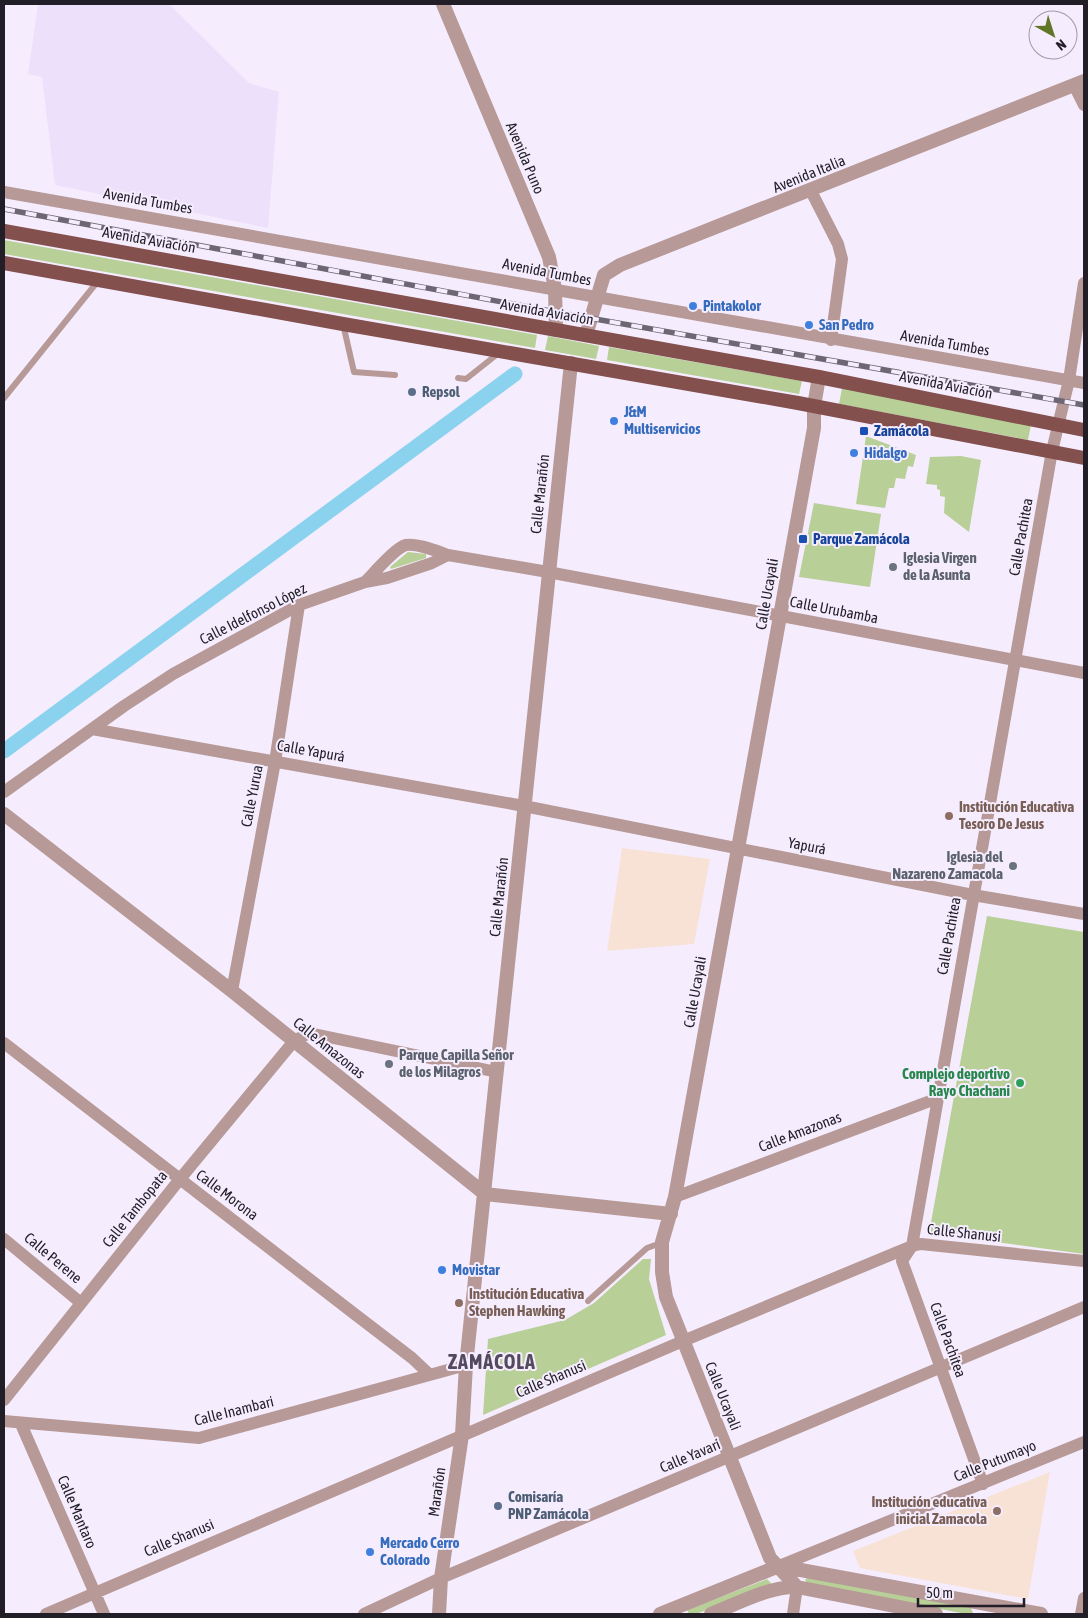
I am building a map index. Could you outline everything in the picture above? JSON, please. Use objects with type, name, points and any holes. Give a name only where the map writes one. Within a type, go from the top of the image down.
[{"type":"main road","name":"Avenida Aviación","points":[[4,231],[819,377],[1084,430]]},
{"type":"main road","points":[[4,262],[343,324],[814,406],[1084,458]]},
{"type":"street","name":"Avenida Puno","points":[[443,4],[549,257],[556,289],[556,330]]},
{"type":"street","points":[[1079,83],[1084,105]]},
{"type":"street","name":"Avenida Italia","points":[[586,335],[604,275],[620,266],[1079,83]]},
{"type":"street","name":"Avenida Tumbes","points":[[4,191],[831,340],[1084,383]]},
{"type":"street","points":[[811,191],[838,244],[842,259],[831,340]]},
{"type":"street","name":"Calle Pachitea","points":[[983,1484],[902,1261],[912,1246],[1052,451],[1068,380],[1084,283]]},
{"type":"street","name":"Calle Marañón","points":[[462,1435],[466,1365],[571,363]]},
{"type":"street","name":"Calle Ucayali","points":[[798,1587],[770,1558],[683,1341],[666,1297],[662,1272],[662,1242],[675,1197],[814,428],[814,406],[819,377]]},
{"type":"street","points":[[365,582],[401,547],[406,545],[430,549],[448,555],[548,572]]},
{"type":"street","name":"Calle Idelfonso López","points":[[4,792],[173,674],[299,605],[365,582],[387,578],[432,563],[448,555]]},
{"type":"street","name":"Calle Urubamba","points":[[548,572],[1084,673]]},
{"type":"street","name":"Calle Yurua","points":[[232,991],[276,762],[299,605]]},
{"type":"street","name":"Calle Yapurá","points":[[92,729],[524,806]]},
{"type":"street","name":"Yapurá","points":[[524,806],[973,895],[1084,914]]},
{"type":"street","name":"Calle Amazonas","points":[[4,814],[232,991],[485,1194]]},
{"type":"street","points":[[294,1041],[309,1033],[497,1072]]},
{"type":"street","name":"Calle Tambopata","points":[[4,1400],[180,1179],[294,1041]]},
{"type":"street","name":"Calle Morona","points":[[4,1043],[404,1352],[429,1374]]},
{"type":"street","name":"Calle Amazonas","points":[[675,1197],[938,1098]]},
{"type":"street","points":[[485,1194],[671,1214]]},
{"type":"street","name":"Calle Perene","points":[[4,1239],[81,1303]]},
{"type":"street","name":"Calle Shanusi","points":[[46,1614],[683,1341],[912,1246],[921,1244],[1084,1261]]},
{"type":"street","name":"Calle Yavarí","points":[[364,1614],[441,1578],[1084,1307]]},
{"type":"street","name":"Calle Inambari","points":[[4,1421],[21,1424],[199,1438],[466,1365]]},
{"type":"street","name":"Calle Mantaro","points":[[21,1424],[104,1614]]},
{"type":"street","name":"Marañón","points":[[438,1614],[441,1578],[462,1435]]},
{"type":"street","name":"Calle Putumayo","points":[[779,1566],[1084,1442]]},
{"type":"street","points":[[660,1614],[779,1566],[986,1609],[1041,1614]]},
{"type":"street","points":[[711,1614],[774,1590],[787,1587],[798,1587],[936,1614]]},
{"type":"street","points":[[793,1614],[798,1587]]},
{"type":"street","points":[[1081,1614],[1084,1598]]},
{"type":"lane","points":[[4,398],[98,280]]},
{"type":"lane","points":[[343,324],[354,372],[395,375]]},
{"type":"lane","points":[[458,378],[466,378],[501,350]]},
{"type":"lane","points":[[588,1302],[647,1248],[662,1242]]},
{"type":"shaded area","points":[[38,4],[169,4],[249,83],[279,92],[268,228],[55,185],[42,77],[28,74]]},
{"type":"shaded area","points":[[622,848],[710,859],[694,944],[607,951]]},
{"type":"shaded area","name":"Institución educativa inicial Zamacola","points":[[1050,1472],[1028,1599],[860,1568],[853,1551]]},
{"type":"green space","points":[[4,240],[537,335],[535,348],[4,254]]},
{"type":"green space","points":[[548,336],[599,346],[596,359],[545,350]]},
{"type":"green space","points":[[609,347],[802,381],[799,394],[607,360]]},
{"type":"green space","points":[[842,388],[1031,425],[1028,440],[839,404]]},
{"type":"green space","points":[[866,436],[916,455],[913,467],[908,466],[905,479],[896,478],[894,488],[889,488],[885,508],[856,504]]},
{"type":"green space","points":[[961,456],[981,460],[969,532],[944,513],[945,497],[940,496],[940,490],[937,489],[937,485],[926,484],[930,457]]},
{"type":"green space","points":[[814,503],[881,514],[870,587],[799,577]]},
{"type":"green space","points":[[408,552],[426,554],[426,558],[391,569],[390,567]]},
{"type":"green space","name":"Complejo deportivo Rayo Chachani","points":[[987,916],[1084,932],[1084,1254],[929,1233]]},
{"type":"green space","points":[[643,1259],[651,1259],[649,1279],[666,1335],[483,1415],[488,1339],[565,1320],[594,1303]]},
{"type":"green space","points":[[808,1577],[971,1608],[973,1613],[966,1614],[808,1584],[805,1580]]},
{"type":"green space","points":[[767,1579],[771,1583],[769,1586],[696,1614],[689,1614],[687,1610]]},
{"type":"waterway","points":[[4,751],[515,374]]},
{"type":"railway","points":[[4,209],[561,313],[1084,405]]},
{"type":"place","name":"Pintakolor","points":[[693,306]]},
{"type":"place","name":"San Pedro","points":[[809,325]]},
{"type":"place","name":"Repsol","points":[[412,392]]},
{"type":"place","name":"J&M Multiservicios","points":[[614,421]]},
{"type":"place","name":"Zamácola","points":[[864,431]]},
{"type":"place","name":"Hidalgo","points":[[854,453]]},
{"type":"place","name":"Parque Zamácola","points":[[803,539]]},
{"type":"place","name":"Iglesia Virgen de la Asunta","points":[[893,567]]},
{"type":"place","name":"Institución Educativa Tesoro De Jesus","points":[[949,816]]},
{"type":"place","name":"Iglesia del Nazareno Zamacola","points":[[1013,866]]},
{"type":"place","name":"Parque Capilla Señor de los Milagros","points":[[389,1064]]},
{"type":"place","name":"Complejo deportivo Rayo Chachani","points":[[1020,1083]]},
{"type":"place","name":"Movistar","points":[[442,1270]]},
{"type":"place","name":"Institución Educativa Stephen Hawking","points":[[459,1303]]},
{"type":"place","name":"Comisaría PNP Zamácola","points":[[498,1506]]},
{"type":"place","name":"Institución educativa inicial Zamacola","points":[[997,1511]]},
{"type":"place","name":"Mercado Cerro Colorado","points":[[370,1552]]},
{"type":"district","name":"ZAMÁCOLA","points":[[492,1362]]}]
